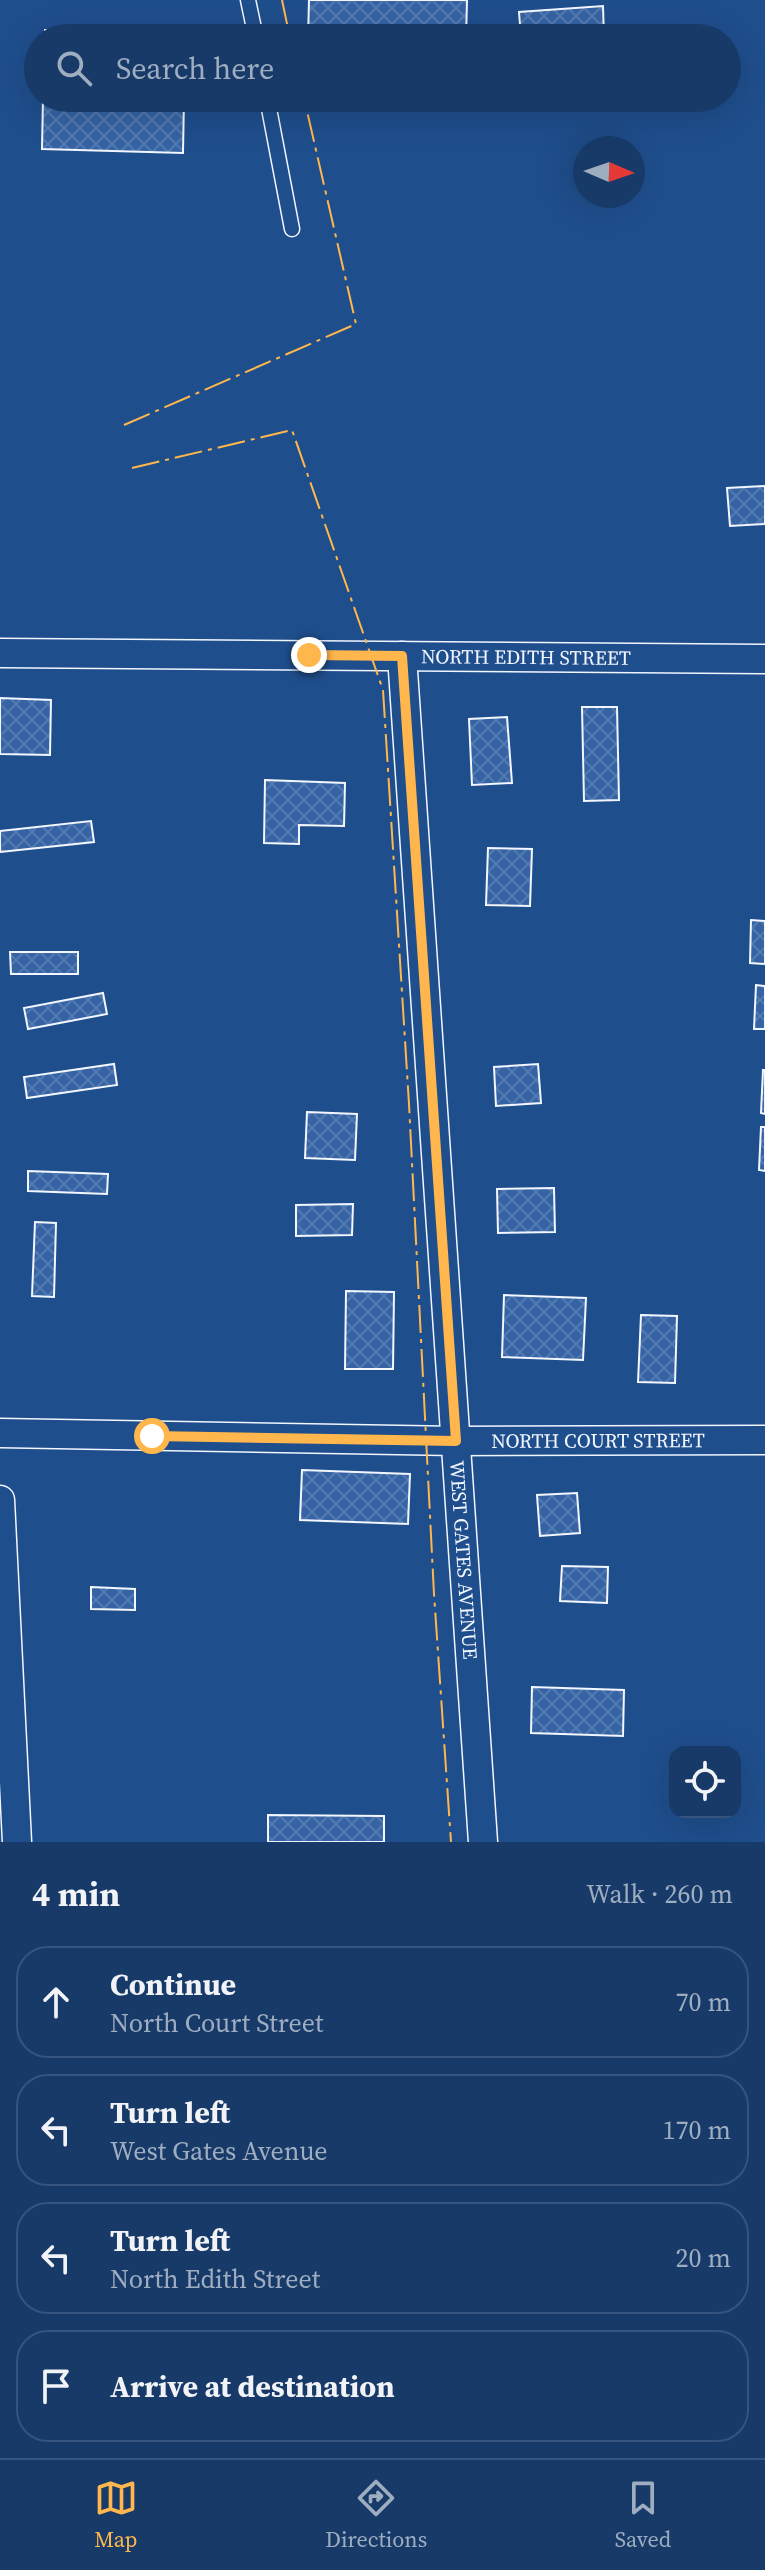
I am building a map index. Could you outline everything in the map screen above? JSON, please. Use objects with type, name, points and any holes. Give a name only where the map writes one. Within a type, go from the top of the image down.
[{"type":"street","name":"NORTH EDITH STREET","points":[[0,653],[765,659]]},
{"type":"street","name":"WEST GATES AVENUE","points":[[402,656],[483,1842]]},
{"type":"street","name":"NORTH COURT STREET","points":[[0,1433],[456,1441],[765,1440]]},
{"type":"street","points":[[0,1500],[17,1842]]},
{"type":"lane","points":[[248,0],[253,24]]},
{"type":"lane","points":[[270,112],[292,229]]},
{"type":"building","points":[[309,0],[467,0],[466,24],[308,24]]},
{"type":"building","points":[[603,6],[604,24],[520,24],[519,12]]},
{"type":"building","points":[[43,112],[184,112],[183,153],[42,149]]},
{"type":"building","points":[[765,486],[765,524],[730,526],[727,488]]},
{"type":"building","points":[[0,698],[51,700],[50,755],[0,754]]},
{"type":"building","points":[[582,707],[617,707],[619,800],[584,801]]},
{"type":"building","points":[[507,717],[512,783],[472,785],[469,719]]},
{"type":"building","points":[[265,780],[345,783],[344,826],[299,825],[299,844],[264,843]]},
{"type":"building","points":[[91,821],[94,842],[0,852],[0,831]]},
{"type":"building","points":[[488,848],[532,849],[530,906],[486,905]]},
{"type":"building","points":[[751,920],[765,921],[765,964],[750,963]]},
{"type":"building","points":[[10,952],[78,952],[78,974],[11,974]]},
{"type":"building","points":[[756,985],[765,986],[765,1029],[754,1029]]},
{"type":"building","points":[[103,993],[107,1014],[28,1029],[24,1008]]},
{"type":"building","points":[[114,1064],[117,1085],[27,1098],[24,1077]]},
{"type":"building","points":[[538,1064],[541,1103],[496,1106],[494,1067]]},
{"type":"building","points":[[765,1070],[765,1114],[761,1113]]},
{"type":"building","points":[[307,1112],[357,1114],[355,1160],[305,1158]]},
{"type":"building","points":[[761,1127],[765,1127],[765,1171],[759,1170]]},
{"type":"building","points":[[28,1171],[108,1174],[107,1194],[28,1191]]},
{"type":"building","points":[[554,1188],[555,1232],[498,1233],[497,1189]]},
{"type":"building","points":[[353,1204],[352,1235],[296,1236],[296,1205]]},
{"type":"building","points":[[35,1222],[56,1223],[54,1297],[32,1296]]},
{"type":"building","points":[[346,1291],[394,1292],[393,1369],[345,1369]]},
{"type":"building","points":[[504,1295],[586,1298],[583,1360],[502,1357]]},
{"type":"building","points":[[641,1315],[677,1316],[675,1383],[638,1382]]},
{"type":"building","points":[[302,1470],[410,1474],[408,1524],[300,1520]]},
{"type":"building","points":[[577,1493],[580,1533],[540,1536],[537,1495]]},
{"type":"building","points":[[562,1566],[608,1567],[607,1603],[560,1601]]},
{"type":"building","points":[[91,1587],[135,1589],[135,1610],[91,1609]]},
{"type":"building","points":[[532,1687],[624,1690],[623,1736],[531,1733]]},
{"type":"building","points":[[268,1815],[384,1816],[384,1842],[268,1842]]},
{"type":"power","points":[[282,0],[287,24]]},
{"type":"power","points":[[124,425],[356,324],[307,112]]},
{"type":"power","points":[[132,468],[292,430],[383,690],[451,1842]]},
{"type":"route","points":[[152,1436],[456,1441],[402,656],[309,655]]}]
